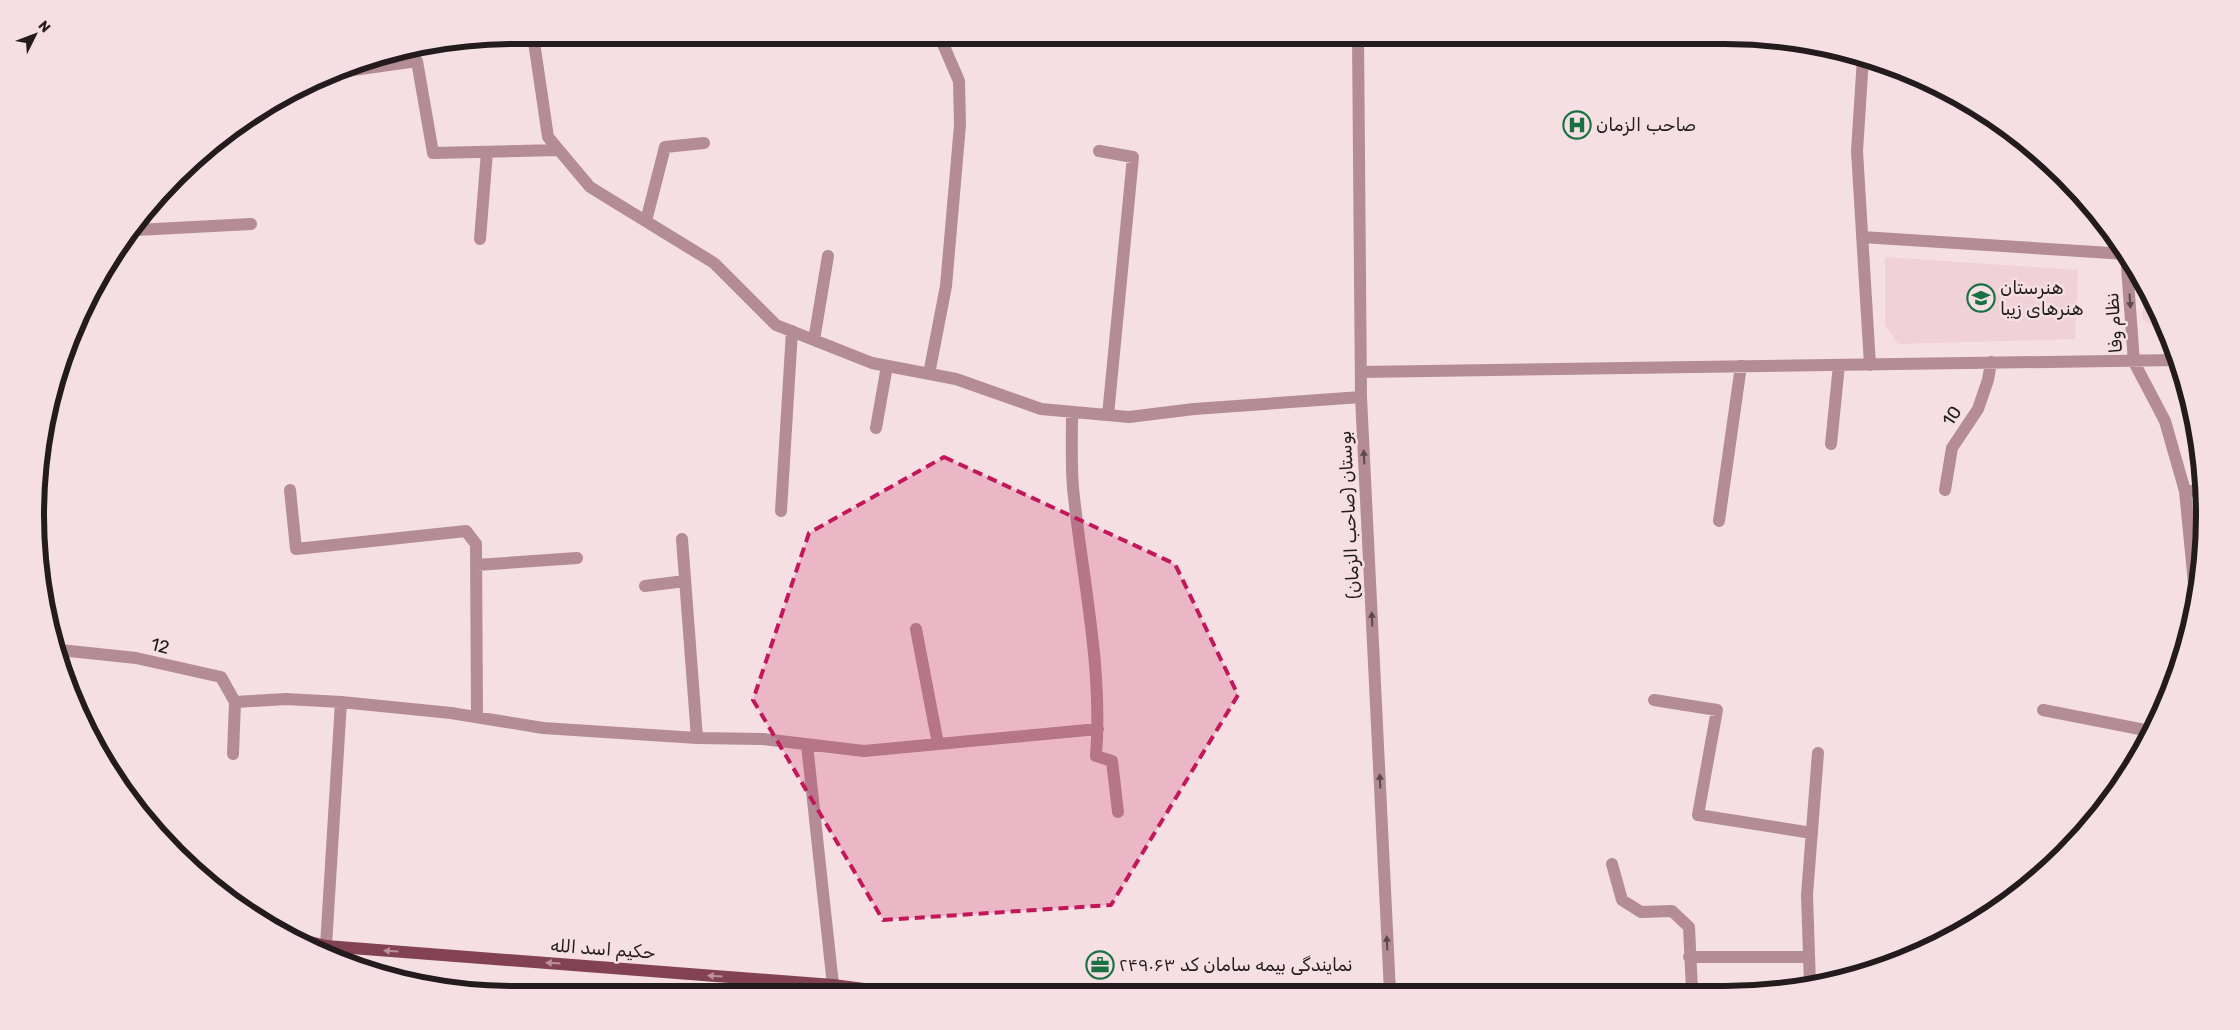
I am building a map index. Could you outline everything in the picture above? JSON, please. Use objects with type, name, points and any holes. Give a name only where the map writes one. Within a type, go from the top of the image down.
[{"type":"main road","name":"حکیم اسد الله","points":[[326,946],[841,986]]},
{"type":"street","points":[[534,44],[548,137],[590,187],[714,263],[776,325],[872,363],[956,379],[1041,409],[1129,417],[1194,409],[1361,397]]},
{"type":"street","points":[[929,374],[946,286],[960,126],[959,81],[943,44]]},
{"type":"street","name":"بوستان (صاحب الزمان)","points":[[1358,44],[1361,397],[1390,986]]},
{"type":"street","points":[[367,68],[417,61],[433,153],[559,150]]},
{"type":"street","points":[[1863,65],[1858,151],[1870,365]]},
{"type":"street","points":[[646,221],[665,148],[704,143]]},
{"type":"street","points":[[1099,151],[1133,157],[1108,415]]},
{"type":"street","points":[[480,239],[487,152]]},
{"type":"street","points":[[140,230],[251,224]]},
{"type":"street","points":[[1862,237],[2117,252]]},
{"type":"street","points":[[814,340],[828,256]]},
{"type":"street","name":"نظام وفا","points":[[2127,270],[2134,362]]},
{"type":"street","points":[[781,511],[792,331]]},
{"type":"street","points":[[1361,372],[2170,360]]},
{"type":"street","name":"10","points":[[1945,490],[1952,448],[1978,409],[1992,362]]},
{"type":"street","points":[[2134,362],[2164,421],[2184,491],[2193,571]]},
{"type":"street","points":[[1831,444],[1839,365]]},
{"type":"street","points":[[876,428],[887,366]]},
{"type":"street","points":[[1719,521],[1741,366]]},
{"type":"street","points":[[1072,412],[1073,486],[1096,676],[1098,729],[1096,756],[1112,761],[1118,812]]},
{"type":"street","points":[[290,490],[296,549],[466,531],[476,544],[477,717]]},
{"type":"street","points":[[2184,491],[2195,491]]},
{"type":"street","points":[[682,539],[697,738]]},
{"type":"street","points":[[476,564],[577,558]]},
{"type":"street","points":[[644,586],[685,581]]},
{"type":"street","points":[[916,629],[938,744]]},
{"type":"street","name":"12","points":[[64,650],[136,658],[221,677],[235,702]]},
{"type":"street","points":[[233,754],[235,702],[286,699],[342,702],[477,717],[543,728],[697,738],[763,739],[864,750],[1098,729]]},
{"type":"street","points":[[1654,700],[1717,710],[1698,815],[1812,833]]},
{"type":"street","points":[[326,946],[342,702]]},
{"type":"street","points":[[2043,710],[2144,730]]},
{"type":"street","points":[[806,745],[833,985]]},
{"type":"street","points":[[1810,978],[1807,895],[1818,753]]},
{"type":"street","points":[[1612,864],[1622,900],[1641,912],[1672,911],[1690,927],[1692,986]]},
{"type":"street","points":[[1690,957],[1810,957]]},
{"type":"highlighted area","points":[[944,457],[1175,564],[1238,695],[1111,905],[883,920],[753,700],[809,533]]},
{"type":"shaded area","name":"هنرستان هنرهای زیبا","points":[[1885,257],[2078,270],[2075,339],[1898,344],[1885,325]]},
{"type":"shaded area","points":[[2143,298],[2157,329],[2142,319]]},
{"type":"place","name":"صاحب الزمان","points":[[1577,125]]},
{"type":"place","name":"هنرستان هنرهای زیبا","points":[[1981,298]]},
{"type":"place","name":"نمایندگی بیمه سامان کد ۲۴۹۰۶۳","points":[[1100,965]]}]
